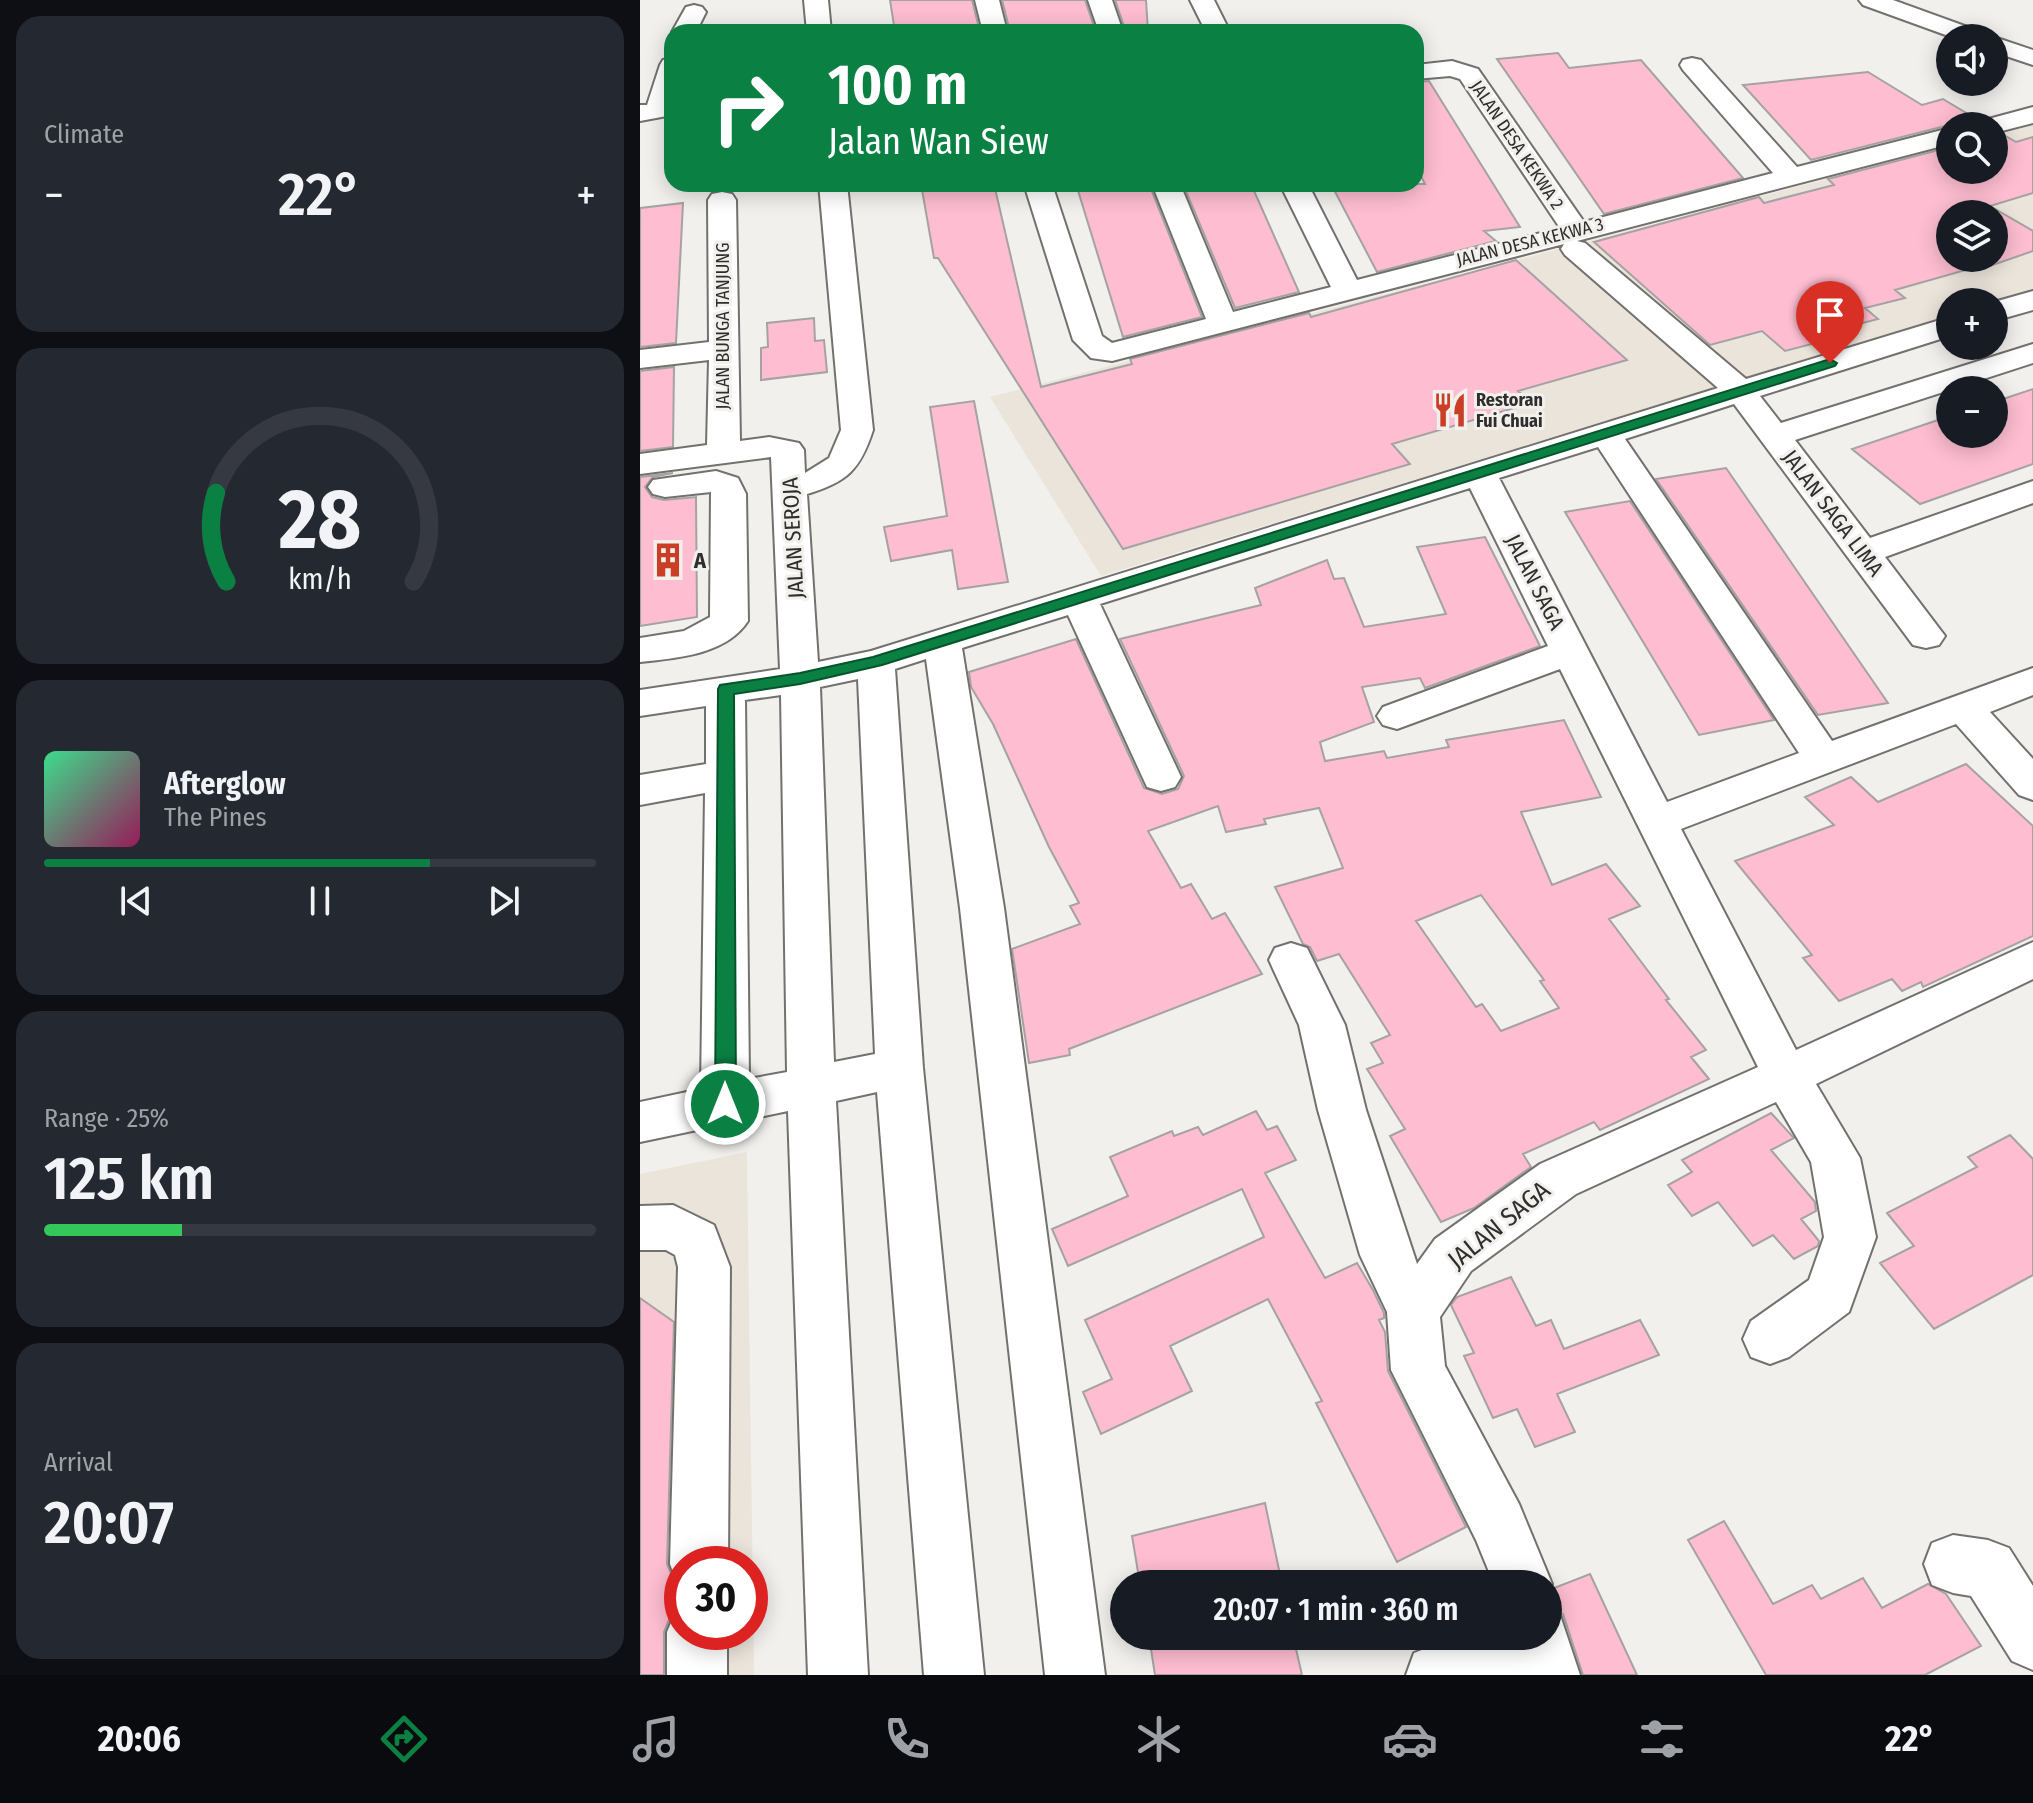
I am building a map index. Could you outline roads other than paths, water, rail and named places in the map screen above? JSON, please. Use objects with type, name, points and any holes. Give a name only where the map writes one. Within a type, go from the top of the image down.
[{"type":"street","points":[[816,0],[818,24]]},
{"type":"street","points":[[987,0],[993,24]]},
{"type":"street","points":[[1100,0],[1108,24]]},
{"type":"street","points":[[1202,0],[1214,24]]},
{"type":"street","points":[[1871,0],[1937,24]]},
{"type":"street","points":[[2008,49],[2033,58]]},
{"type":"street","points":[[1692,65],[1790,176]]},
{"type":"street","points":[[640,113],[658,111],[664,68]]},
{"type":"street","name":"JALAN DESA KEKWA 2","points":[[1424,71],[1452,68],[1469,74],[1575,240],[1740,391]]},
{"type":"street","points":[[2008,121],[2033,115]]},
{"type":"street","name":"JALAN DESA KEKWA 3","points":[[1041,192],[1088,340],[1102,351],[1112,352],[1347,290],[1575,240],[1790,176],[1936,140]]},
{"type":"street","points":[[791,488],[838,472],[851,452],[857,430],[834,192]]},
{"type":"street","points":[[1169,192],[1223,324]]},
{"type":"street","points":[[1298,192],[1347,290]]},
{"type":"street","name":"JALAN BUNGA TANJUNG","points":[[722,200],[725,349],[723,453]]},
{"type":"street","points":[[2008,308],[2033,300]]},
{"type":"street","points":[[640,703],[800,679],[876,662],[1936,330]]},
{"type":"street","points":[[640,359],[725,349]]},
{"type":"street","points":[[1775,436],[2033,353]]},
{"type":"street","name":"JALAN SAGA LIMA","points":[[1740,391],[1926,636]]},
{"type":"street","points":[[1604,432],[1824,760]]},
{"type":"street","name":"JALAN SEROJA","points":[[640,464],[769,447],[787,450],[800,679],[811,1087],[838,1675]]},
{"type":"street","name":"JALAN SAGA","points":[[1479,472],[1786,1077],[1835,1158],[1850,1237],[1830,1295],[1770,1339]]},
{"type":"street","points":[[640,490],[716,481],[726,485],[729,494],[729,621],[717,633],[677,646],[640,650]]},
{"type":"street","points":[[1863,553],[2033,491]]},
{"type":"street","points":[[1078,597],[1161,777]]},
{"type":"street","points":[[942,642],[982,908],[1075,1675]]},
{"type":"street","points":[[1397,716],[1571,651]]},
{"type":"street","points":[[876,662],[899,1068],[954,1675]]},
{"type":"street","points":[[1658,821],[1965,709],[2033,681]]},
{"type":"street","points":[[725,1104],[726,689]]},
{"type":"street","points":[[1965,709],[2033,785]]},
{"type":"street","points":[[640,790],[726,775]]},
{"type":"street","name":"JALAN SAGA","points":[[1413,1312],[1453,1255],[1558,1179],[1786,1077],[2033,959]]},
{"type":"street","points":[[1291,960],[1322,1025],[1342,1110],[1386,1255],[1413,1312],[1418,1370],[1499,1524],[1517,1570]]},
{"type":"street","points":[[640,1122],[899,1068]]},
{"type":"street","points":[[656,1228],[696,1241],[704,1267],[699,1546]]},
{"type":"street","points":[[1953,1564],[1988,1569],[2033,1640]]},
{"type":"street","points":[[697,1650],[697,1675]]},
{"type":"street","points":[[1436,1675],[1501,1650]]},
{"type":"street","points":[[1542,1650],[1550,1675]]},
{"type":"place","name":"Restoran Fui Chuai","points":[[1450,410]]},
{"type":"place","name":"A","points":[[668,560]]}]
